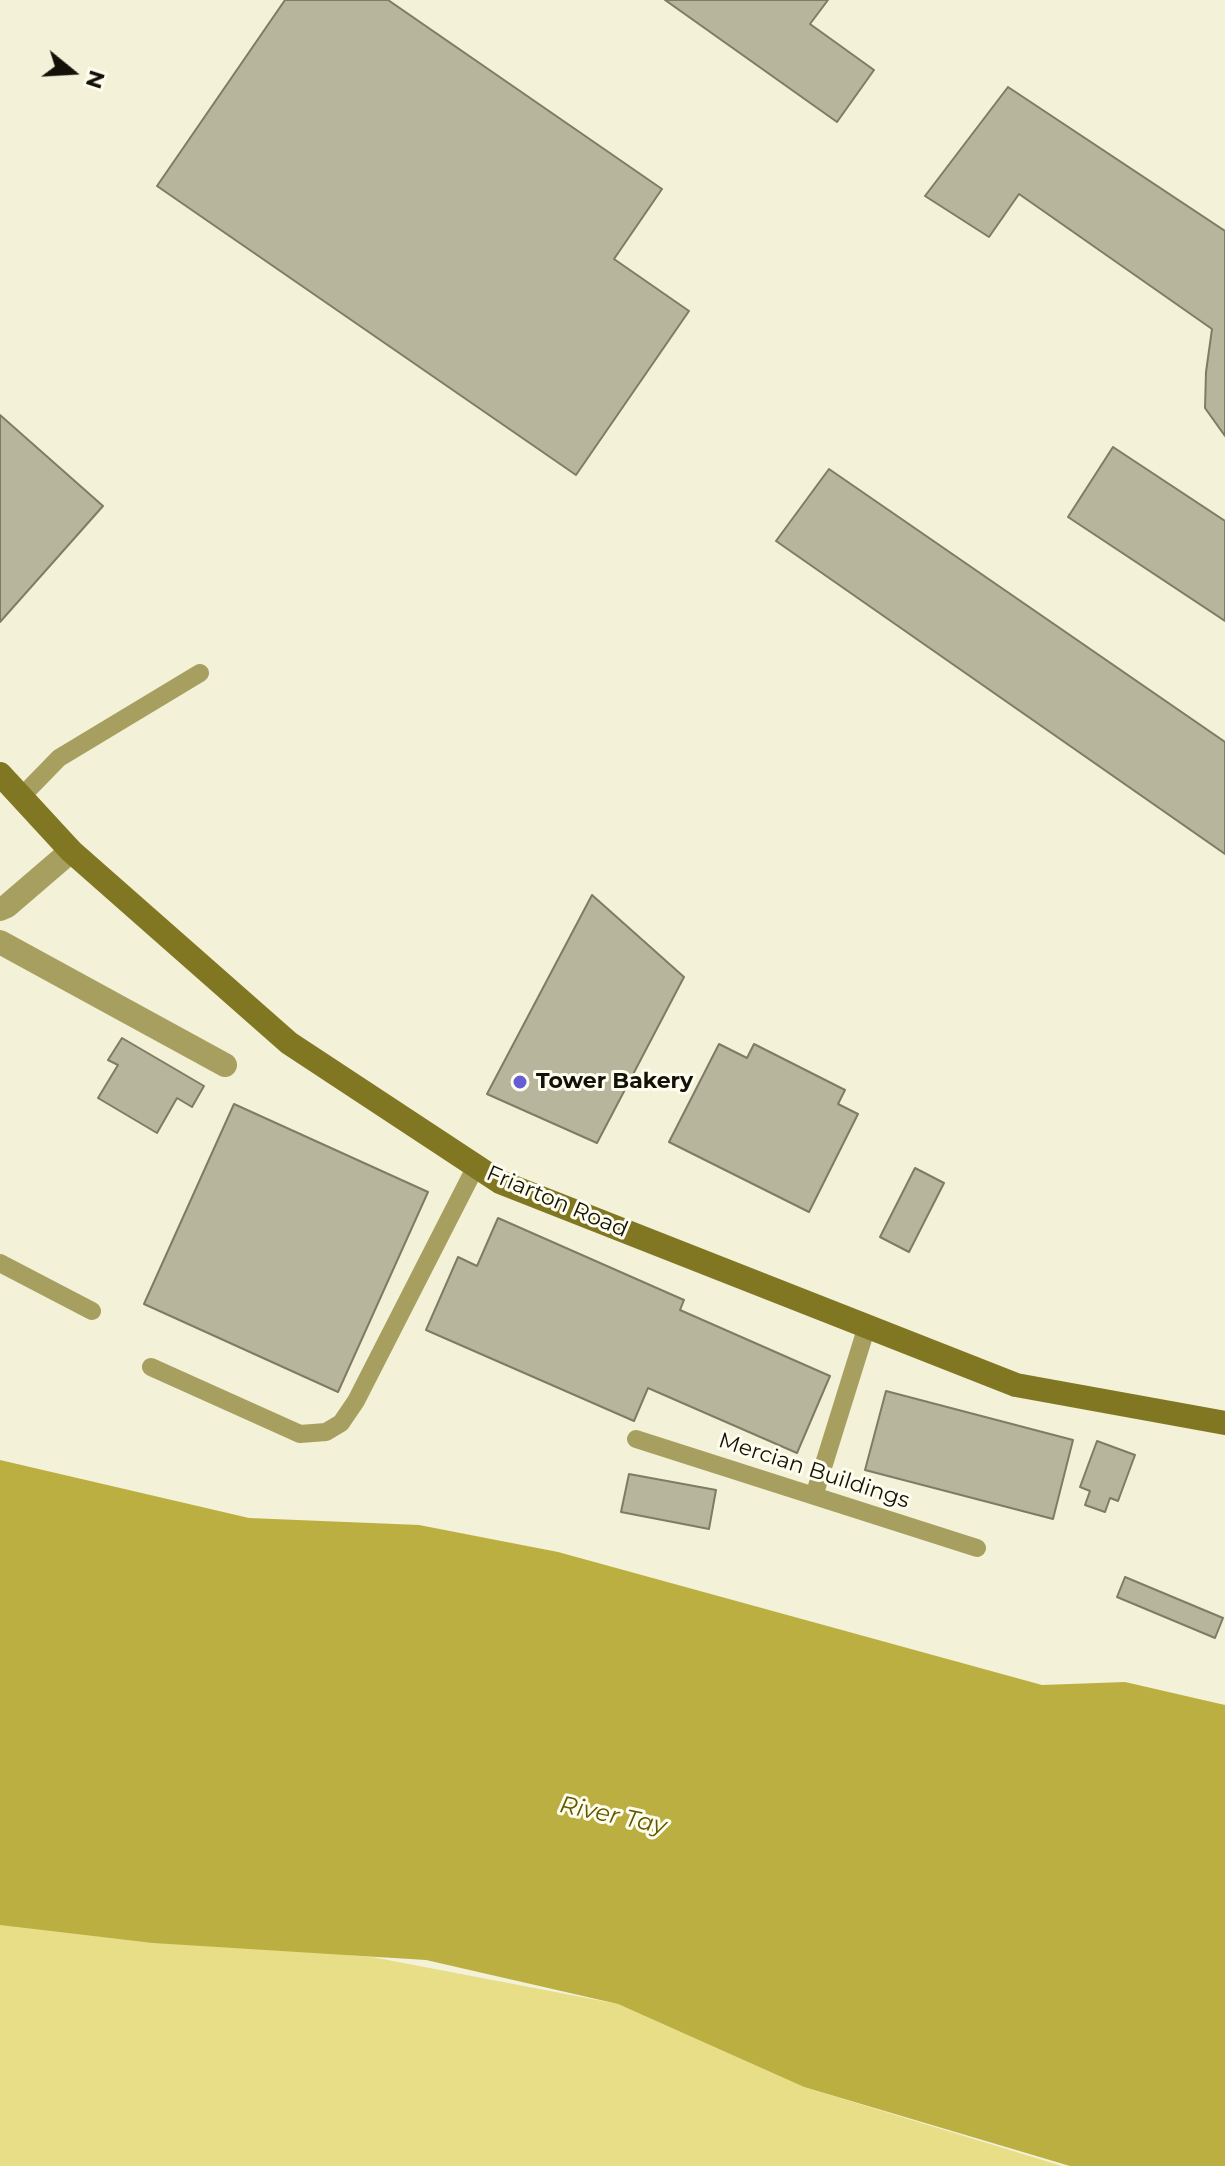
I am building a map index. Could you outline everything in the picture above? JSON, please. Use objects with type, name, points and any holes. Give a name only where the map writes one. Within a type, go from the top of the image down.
[{"type":"street","name":"Friarton Road","points":[[0,774],[71,851],[289,1043],[500,1182],[1016,1385],[1225,1423]]},
{"type":"street","points":[[0,909],[71,851]]},
{"type":"street","points":[[0,942],[225,1065]]},
{"type":"lane","points":[[21,797],[59,758],[200,673]]},
{"type":"lane","points":[[151,1367],[300,1434],[326,1432],[341,1423],[356,1401],[476,1166]]},
{"type":"lane","points":[[0,1263],[92,1311]]},
{"type":"lane","points":[[814,1496],[867,1326]]},
{"type":"lane","name":"Mercian Buildings","points":[[636,1439],[977,1548]]},
{"type":"shaded area","points":[[0,1924],[372,1957],[618,2004],[804,2087],[1062,2166],[0,2166]]},
{"type":"water","name":"River Tay","points":[[0,1460],[249,1518],[419,1525],[558,1552],[1042,1685],[1125,1682],[1225,1705],[1225,2166],[1070,2166],[804,2087],[618,2004],[426,1960],[153,1943],[0,1925]]},
{"type":"building","points":[[285,0],[388,0],[662,189],[614,259],[689,311],[576,475],[157,186]]},
{"type":"building","points":[[665,0],[828,0],[810,24],[874,70],[837,122]]},
{"type":"building","points":[[1008,87],[1225,231],[1225,436],[1205,408],[1212,329],[1019,194],[989,237],[925,196]]},
{"type":"building","points":[[0,415],[103,506],[0,622]]},
{"type":"building","points":[[1113,447],[1225,521],[1225,621],[1068,517]]},
{"type":"building","points":[[829,469],[1225,742],[1225,854],[776,541]]},
{"type":"building","points":[[592,895],[684,977],[597,1143],[487,1094]]},
{"type":"building","points":[[122,1038],[204,1086],[192,1107],[177,1098],[157,1133],[98,1098],[118,1065],[108,1060]]},
{"type":"building","points":[[719,1044],[747,1058],[754,1044],[845,1090],[838,1104],[858,1114],[809,1212],[669,1142]]},
{"type":"building","points":[[234,1104],[428,1192],[338,1392],[144,1304]]},
{"type":"building","points":[[915,1168],[944,1183],[909,1252],[880,1237]]},
{"type":"building","points":[[498,1218],[684,1300],[680,1310],[830,1376],[797,1453],[648,1388],[634,1421],[426,1330],[458,1257],[477,1266]]},
{"type":"building","points":[[886,1391],[1073,1440],[1053,1519],[865,1470]]},
{"type":"building","points":[[1097,1441],[1135,1455],[1118,1501],[1110,1498],[1105,1512],[1085,1505],[1090,1491],[1080,1487]]},
{"type":"building","points":[[629,1474],[716,1490],[709,1529],[621,1512]]},
{"type":"building","points":[[1125,1577],[1223,1618],[1215,1638],[1117,1597]]},
{"type":"place","name":"Tower Bakery","points":[[520,1082]]}]
